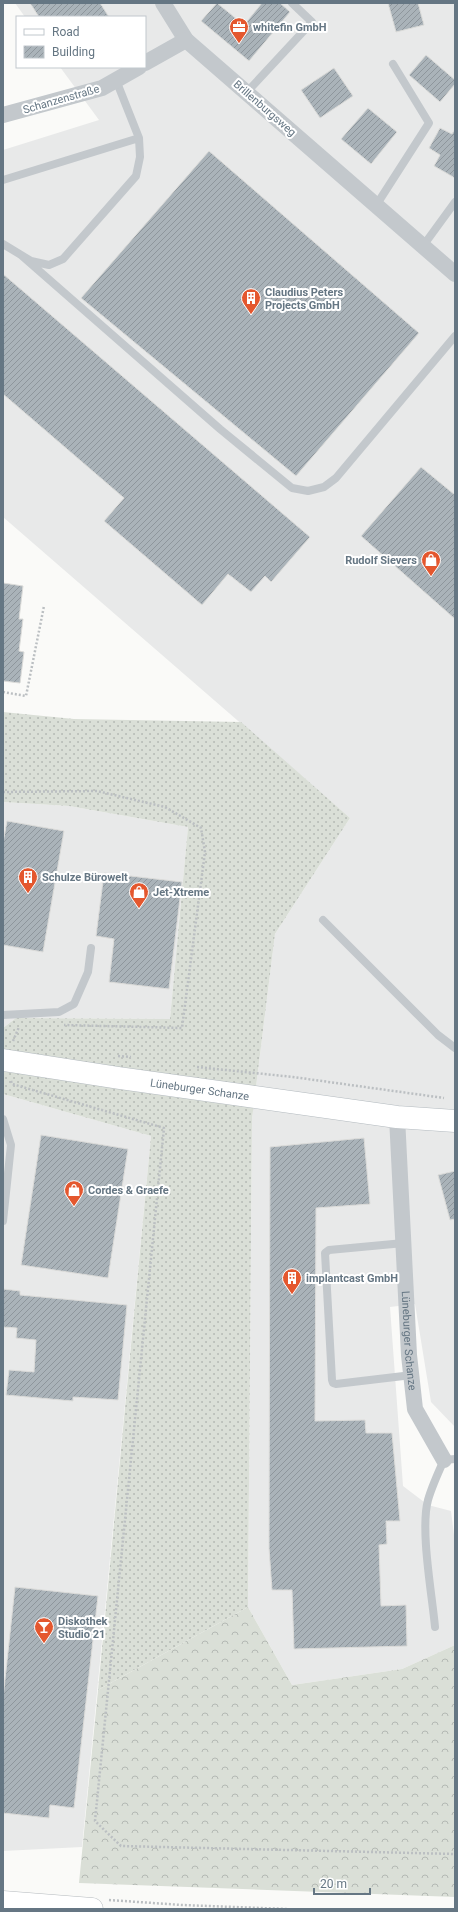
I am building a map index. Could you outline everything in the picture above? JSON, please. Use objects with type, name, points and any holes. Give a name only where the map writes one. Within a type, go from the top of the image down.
[{"type":"street","name":"Brillenburgsweg","points":[[164,3],[186,40],[377,204],[455,274]]},
{"type":"street","points":[[146,63],[186,40]]},
{"type":"street","name":"Schanzenstraße","points":[[3,115],[102,88],[137,68]]},
{"type":"street","name":"Lüneburger Schanze","points":[[3,1060],[119,1078],[397,1117],[455,1120]]},
{"type":"street","name":"Lüneburger Schanze","points":[[397,1117],[415,1409],[449,1459]]},
{"type":"street","points":[[3,1902],[98,1904]]},
{"type":"lane","points":[[247,92],[312,22],[292,3]]},
{"type":"lane","points":[[377,204],[429,123],[392,64]]},
{"type":"lane","points":[[3,244],[31,261],[49,265],[63,259],[136,176],[140,157],[139,138],[116,80]]},
{"type":"lane","points":[[3,180],[139,138]]},
{"type":"lane","points":[[423,246],[455,202]]},
{"type":"lane","points":[[21,255],[220,429],[292,488],[308,491],[324,487],[336,478],[455,336]]},
{"type":"lane","points":[[323,920],[438,1035],[455,1048]]},
{"type":"lane","points":[[3,1015],[59,1012],[74,1004],[88,972],[92,948]]},
{"type":"lane","points":[[3,1119],[11,1145],[3,1222]]},
{"type":"lane","points":[[404,1243],[329,1250],[325,1253],[331,1372],[333,1383],[336,1384],[412,1375]]},
{"type":"lane","points":[[435,1627],[426,1521],[428,1500],[449,1459]]},
{"type":"path","points":[[3,692],[26,696],[44,606]]},
{"type":"path","points":[[3,792],[97,791],[165,807],[201,828],[205,852],[182,1028],[59,1024]]},
{"type":"path","points":[[8,1039],[21,1042]]},
{"type":"path","points":[[114,1055],[137,1058]]},
{"type":"path","points":[[191,1066],[325,1081],[447,1099]]},
{"type":"path","points":[[12,1084],[164,1128],[95,1821],[121,1846],[455,1854]]},
{"type":"path","points":[[98,1904],[182,1905],[287,1909]]},
{"type":"shaded area","points":[[15,3],[455,3],[455,1427],[431,1402],[415,1304],[390,1307],[403,1486],[428,1505],[451,1511],[455,1543],[455,1645],[402,1669],[292,1685],[248,1607],[252,1119],[275,934],[350,818],[3,517],[3,150],[99,120],[61,68],[146,68],[146,16],[24,16]]},
{"type":"shaded area","points":[[3,802],[69,806],[188,827],[170,1019],[16,1018],[3,1028]]},
{"type":"shaded area","points":[[3,1094],[151,1136],[82,1847],[3,1851]]},
{"type":"green space","points":[[3,712],[74,719],[241,722],[350,818],[275,934],[252,1119],[248,1607],[98,1690],[151,1136],[3,1094],[3,1028],[16,1018],[170,1019],[188,827],[69,806],[3,802]]},
{"type":"green space","points":[[248,1607],[292,1685],[402,1669],[455,1645],[455,1897],[79,1883],[98,1690]]},
{"type":"building","points":[[30,3],[100,3],[108,16],[38,16]]},
{"type":"building","points":[[217,3],[244,25],[262,3],[280,3],[290,12],[249,61],[201,21]]},
{"type":"building","points":[[388,3],[418,3],[424,25],[396,32]]},
{"type":"building","points":[[426,55],[455,80],[455,84],[440,102],[409,75]]},
{"type":"building","points":[[334,68],[353,96],[320,118],[301,90]]},
{"type":"building","points":[[368,108],[397,132],[371,164],[341,139]]},
{"type":"building","points":[[440,128],[452,134],[455,129],[455,178],[434,166],[440,155],[429,148]]},
{"type":"building","name":"Claudius Peters Projects GmbH","points":[[209,151],[419,333],[296,476],[81,298]]},
{"type":"building","points":[[3,274],[310,537],[271,582],[265,576],[251,592],[228,574],[202,605],[104,521],[124,498],[3,394]]},
{"type":"building","name":"Rudolf Sievers","points":[[421,467],[455,495],[455,619],[361,536]]},
{"type":"building","points":[[3,583],[23,586],[19,619],[23,619],[19,651],[24,652],[20,683],[3,681]]},
{"type":"building","name":"Schulze Bürowelt","points":[[7,821],[64,831],[43,952],[3,945],[3,843]]},
{"type":"building","name":"Jet-Xtreme","points":[[104,873],[182,882],[169,989],[109,982],[114,939],[96,936]]},
{"type":"building","name":"Cordes & Graefe","points":[[41,1135],[128,1149],[108,1278],[21,1265]]},
{"type":"building","points":[[364,1138],[370,1204],[316,1208],[315,1421],[365,1420],[366,1433],[392,1433],[400,1521],[386,1521],[387,1544],[379,1545],[381,1606],[406,1605],[407,1646],[294,1649],[292,1590],[272,1590],[269,1548],[270,1147]]},
{"type":"building","points":[[455,1171],[455,1219],[450,1220],[438,1175]]},
{"type":"building","points":[[3,1289],[20,1291],[20,1295],[127,1305],[118,1400],[73,1397],[73,1401],[6,1395],[9,1370],[34,1372],[36,1340],[16,1338],[17,1328],[3,1327]]},
{"type":"building","points":[[15,1587],[98,1596],[74,1808],[50,1805],[49,1818],[3,1813],[3,1698]]},
{"type":"place","name":"whitefin GmbH","points":[[239,44]]},
{"type":"place","name":"Claudius Peters Projects GmbH","points":[[251,315]]},
{"type":"place","name":"Rudolf Sievers","points":[[431,577]]},
{"type":"place","name":"Schulze Bürowelt","points":[[28,894]]},
{"type":"place","name":"Jet-Xtreme","points":[[139,909]]},
{"type":"place","name":"Cordes & Graefe","points":[[74,1207]]},
{"type":"place","name":"implantcast GmbH","points":[[292,1295]]},
{"type":"place","name":"Diskothek Studio 21","points":[[44,1644]]}]
